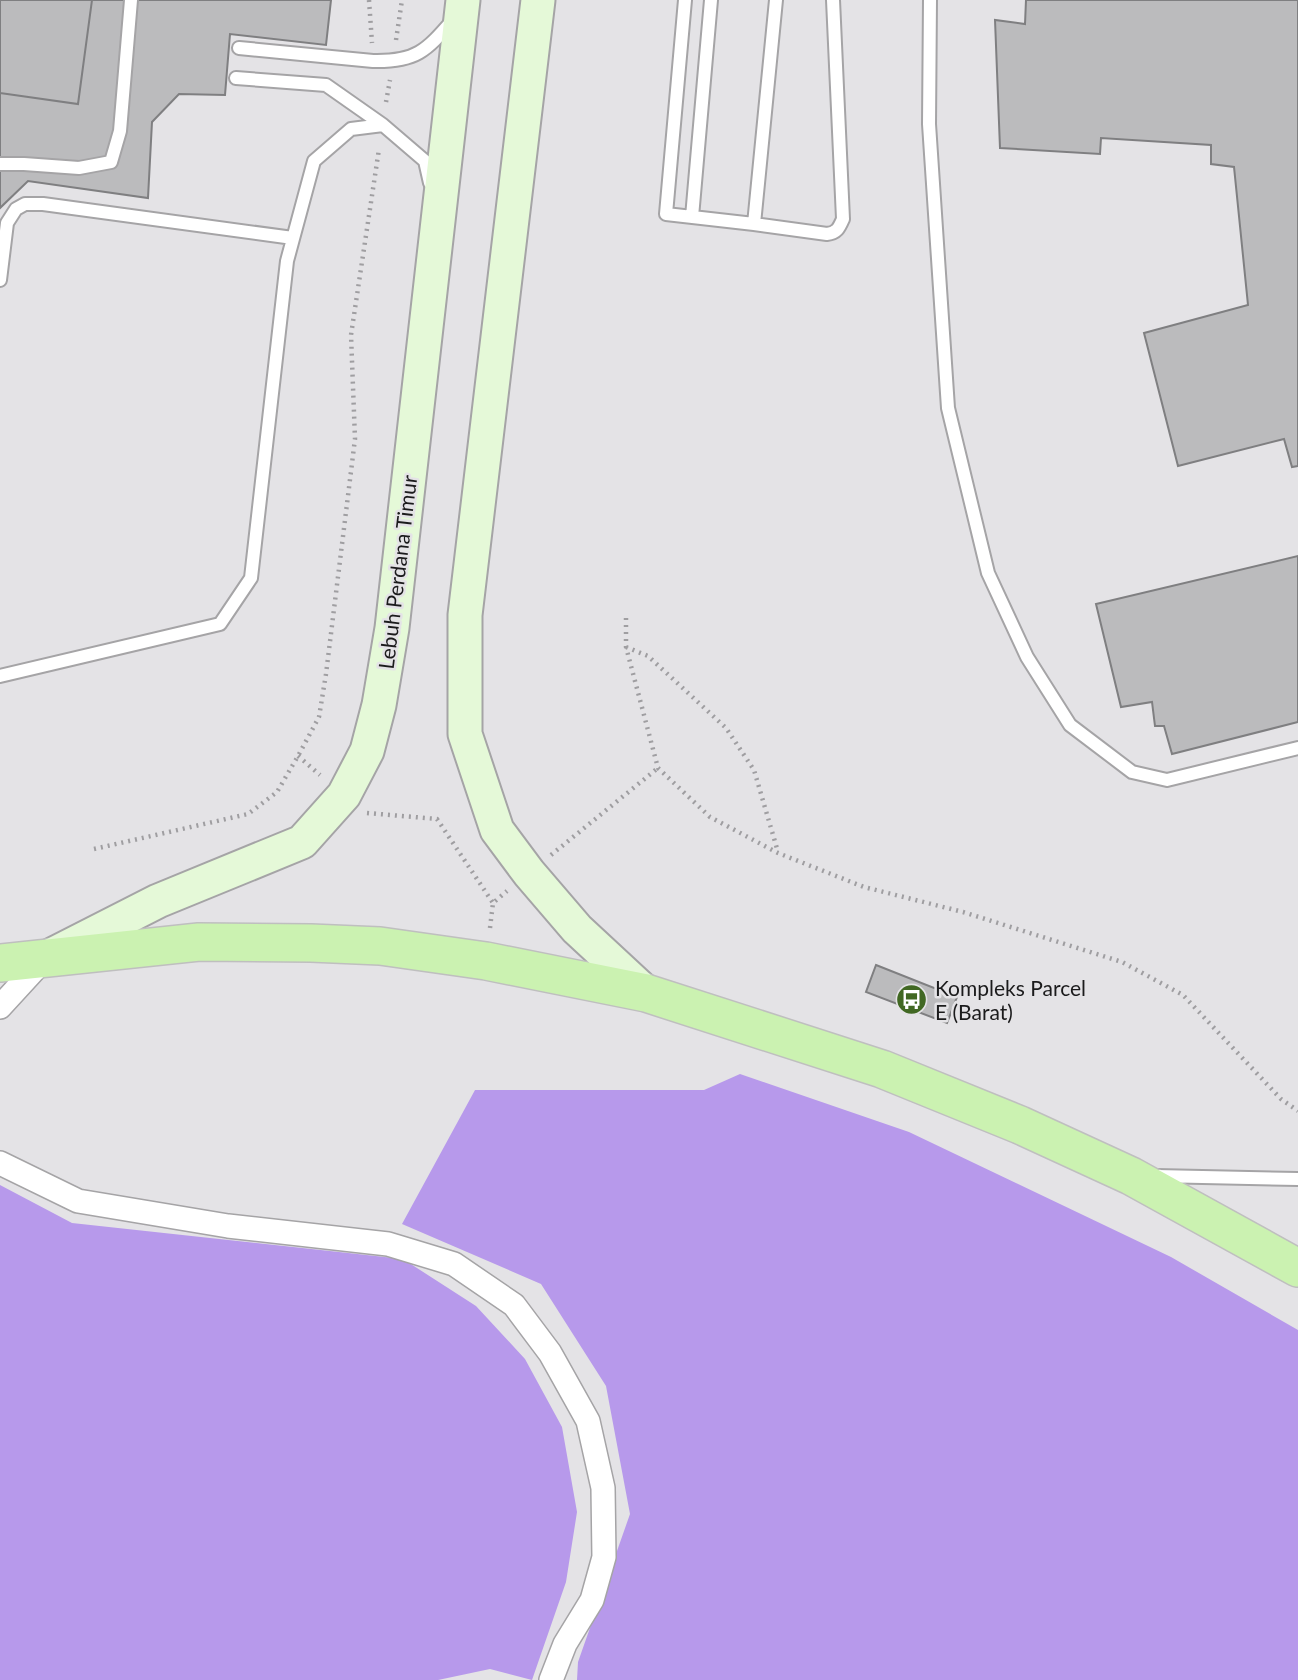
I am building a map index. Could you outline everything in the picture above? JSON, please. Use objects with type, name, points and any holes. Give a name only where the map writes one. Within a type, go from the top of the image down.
[{"type":"main road","points":[[538,0],[465,615],[465,734],[497,830],[529,873],[577,929],[646,993]]},
{"type":"main road","name":"Lebuh Perdana Timur","points":[[45,958],[158,901],[302,842],[344,795],[367,751],[379,705],[392,628],[462,5]]},
{"type":"main road","points":[[0,963],[200,942],[380,946],[486,961],[646,993],[889,1072],[1020,1125],[1131,1176],[1298,1268]]},
{"type":"street","points":[[0,1007],[45,958]]},
{"type":"street","points":[[0,1163],[78,1202],[229,1226],[388,1244],[454,1264],[513,1305],[550,1353],[588,1421],[603,1488],[604,1557],[592,1600],[565,1644],[551,1680]]},
{"type":"lane","points":[[0,164],[24,163],[79,168],[111,162],[120,131],[131,0]]},
{"type":"lane","points":[[685,0],[666,214],[827,234],[839,229],[843,219],[833,0]]},
{"type":"lane","points":[[692,217],[711,0]]},
{"type":"lane","points":[[754,223],[776,0]]},
{"type":"lane","points":[[930,0],[929,124],[948,408],[988,573],[1027,657],[1070,726],[1132,772],[1167,780],[1298,748]]},
{"type":"lane","points":[[239,48],[393,61],[417,55],[432,44],[462,5]]},
{"type":"lane","points":[[236,78],[326,85],[383,125],[425,161],[438,218]]},
{"type":"lane","points":[[0,676],[220,624],[251,578],[288,261],[314,161],[351,129],[383,125]]},
{"type":"lane","points":[[0,280],[6,223],[16,209],[26,204],[43,204],[293,238]]},
{"type":"lane","points":[[1131,1176],[1298,1179]]},
{"type":"path","points":[[369,0],[373,61]]},
{"type":"path","points":[[94,849],[248,814],[277,792],[319,717],[355,439],[351,335],[402,0]]},
{"type":"path","points":[[625,618],[626,648],[658,768],[710,817],[778,853],[864,887],[963,912],[1122,962],[1183,995],[1281,1099],[1298,1111]]},
{"type":"path","points":[[626,648],[648,656],[726,728],[754,770],[778,853]]},
{"type":"path","points":[[299,756],[367,813],[437,819],[493,903]]},
{"type":"shaded area","points":[[740,1074],[909,1132],[1171,1257],[1298,1330],[1298,1680],[577,1680],[578,1662],[630,1514],[606,1386],[541,1284],[402,1224],[475,1090],[704,1090]]},
{"type":"shaded area","points":[[0,1185],[72,1223],[403,1259],[476,1306],[525,1359],[562,1427],[577,1512],[566,1582],[532,1680],[490,1669],[438,1680],[0,1680]]},
{"type":"building","points":[[0,0],[92,0],[78,104],[0,93]]},
{"type":"building","points":[[0,0],[331,0],[326,45],[230,34],[225,95],[179,94],[152,122],[148,198],[28,181],[0,208]]},
{"type":"building","points":[[1026,0],[1298,0],[1298,466],[1292,467],[1284,439],[1178,466],[1144,333],[1248,305],[1234,167],[1211,164],[1211,145],[1101,138],[1100,154],[1000,148],[995,20],[1025,24]]},
{"type":"building","points":[[1298,556],[1298,722],[1172,754],[1164,726],[1155,726],[1152,702],[1121,707],[1096,604]]},
{"type":"building","points":[[876,965],[957,997],[947,1023],[866,992]]},
{"type":"place","name":"Kompleks Parcel E (Barat)","points":[[912,999]]}]
